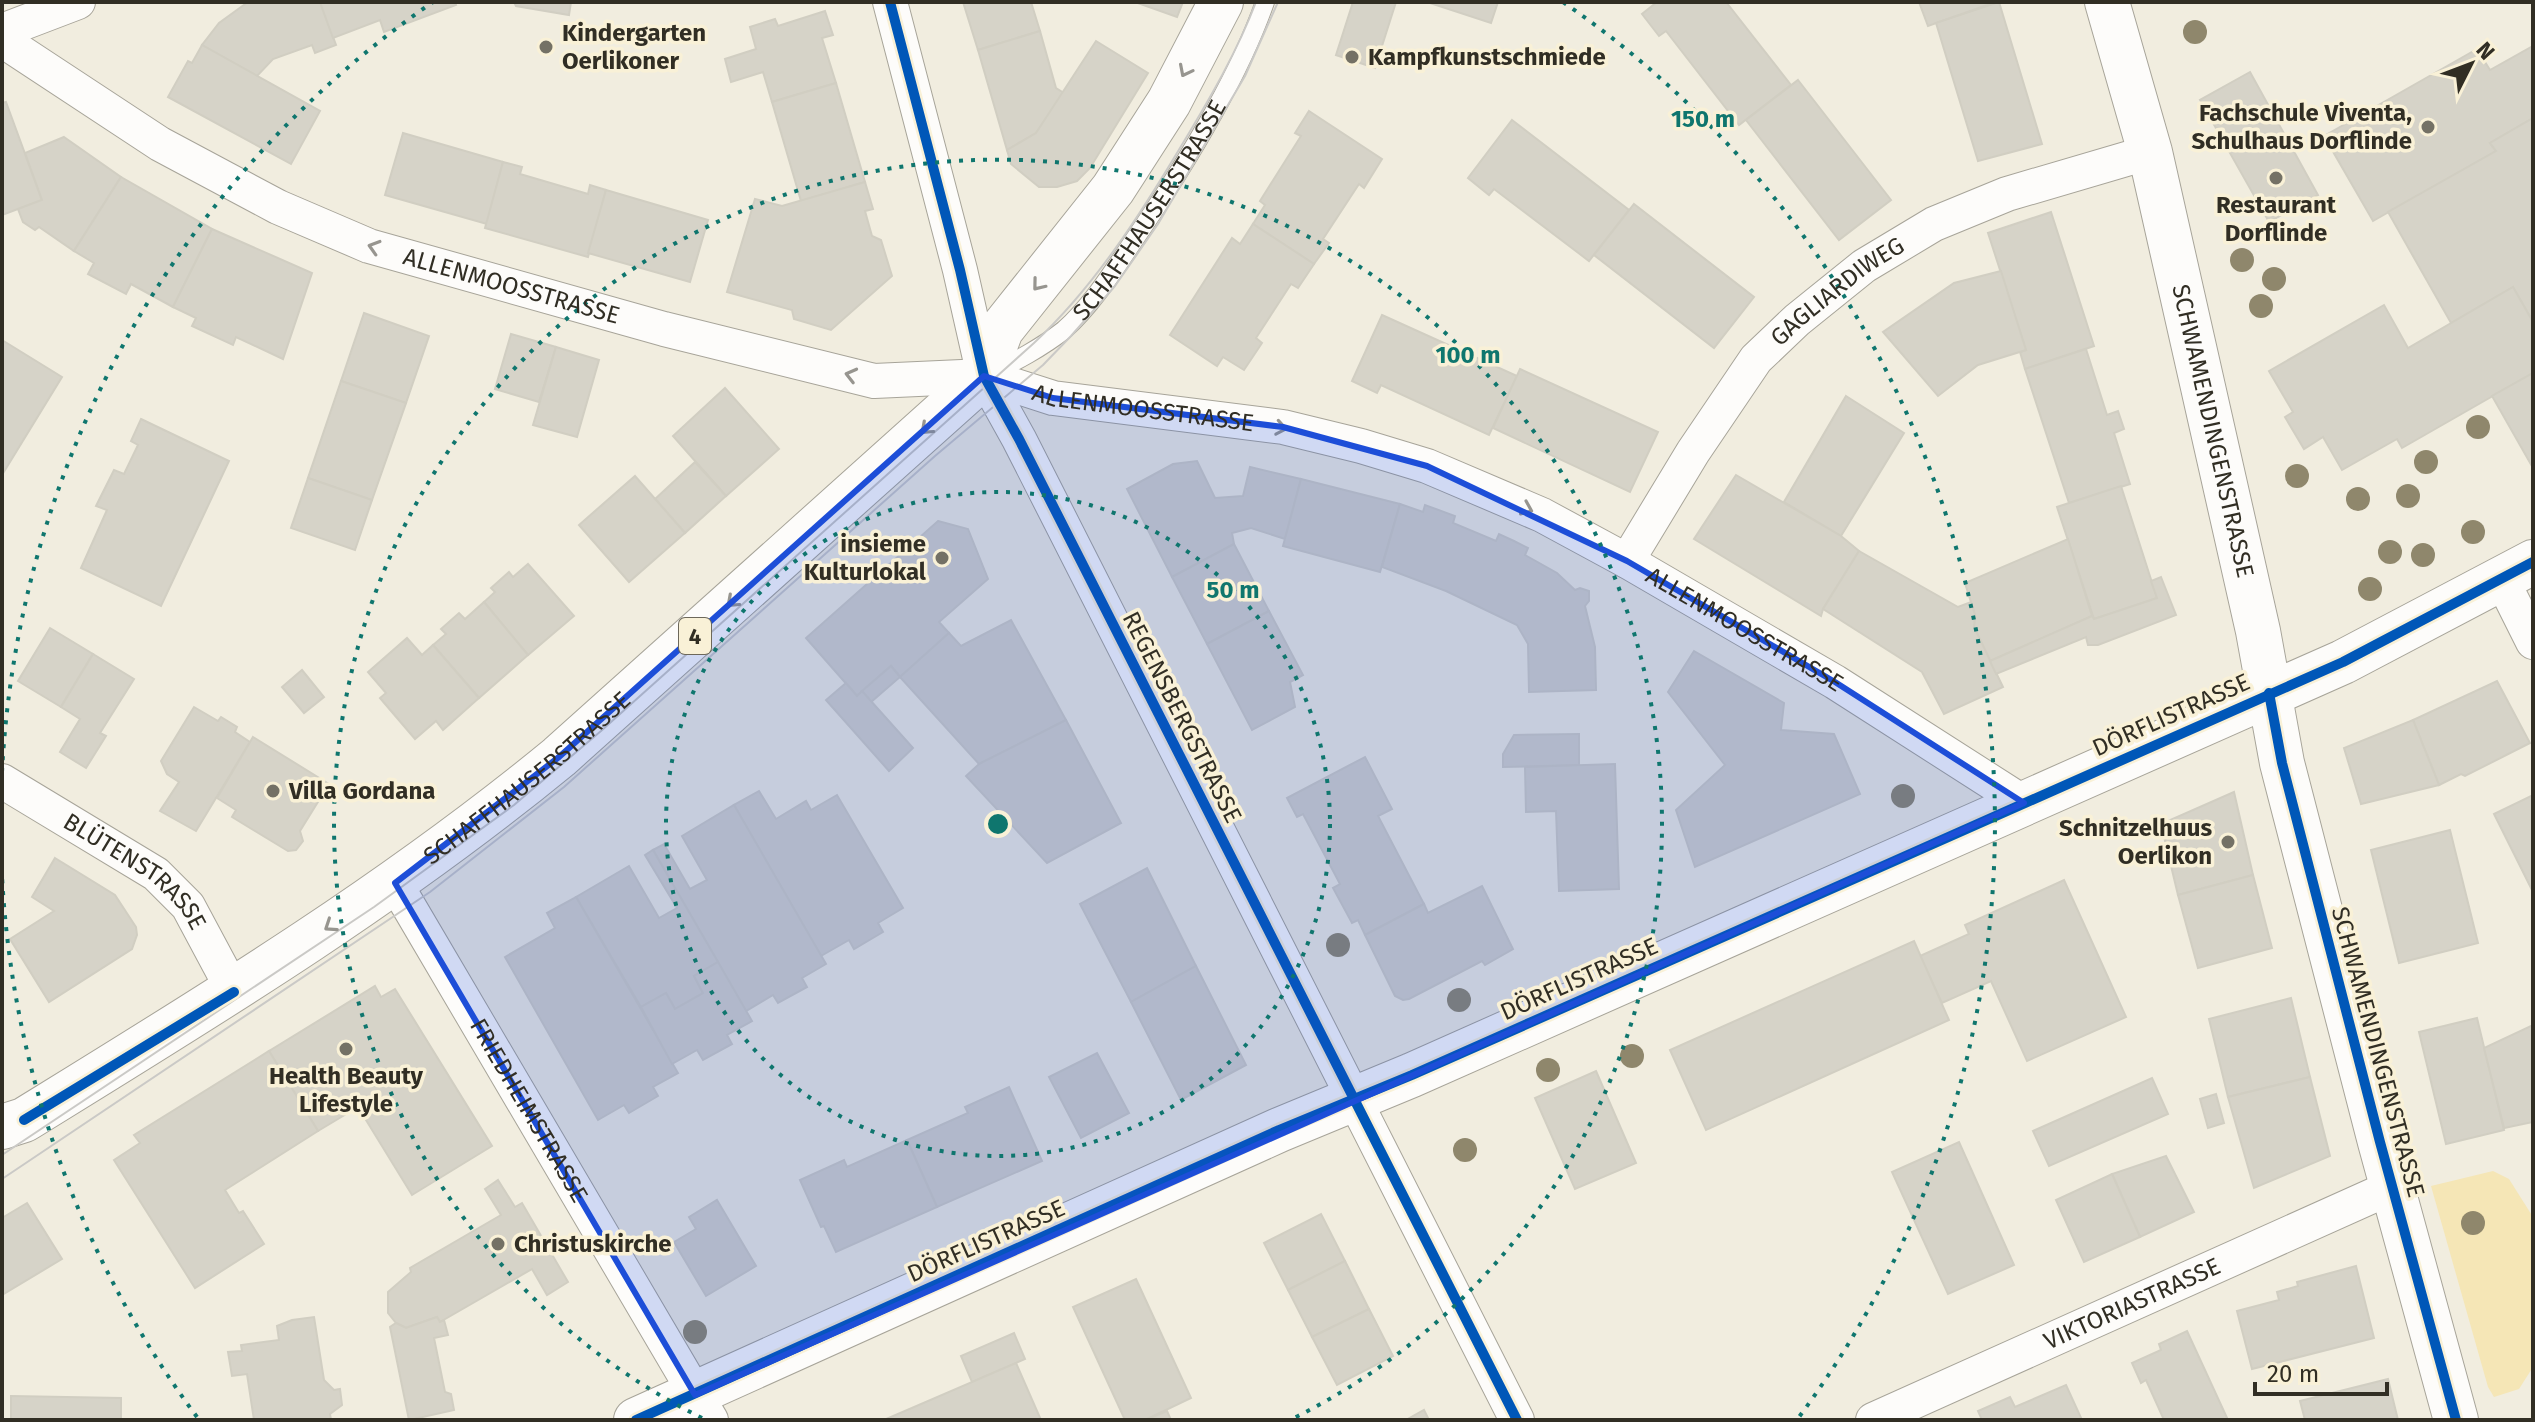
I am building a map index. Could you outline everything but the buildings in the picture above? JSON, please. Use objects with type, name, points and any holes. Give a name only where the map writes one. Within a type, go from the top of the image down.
[{"type":"main road","name":"SCHAFFHAUSERSTRASSE","points":[[9,1131],[234,992],[395,883],[491,813],[559,757],[984,376],[1001,330],[1113,189],[1169,102],[1221,2]]},
{"type":"main road","name":"SCHWAMENDINGENSTRASSE","points":[[2107,2],[2150,152],[2258,631],[2282,763],[2456,1420]]},
{"type":"main road","name":"DÖRFLISTRASSE","points":[[636,1420],[703,1407],[1354,1098],[2343,662],[2517,571]]},
{"type":"street","points":[[2,31],[78,2]]},
{"type":"street","name":"REGENSBERGSTRASSE","points":[[890,2],[960,270],[984,376],[1031,462],[1517,1420]]},
{"type":"street","name":"ALLENMOOSSTRASSE","points":[[2,40],[160,144],[278,207],[369,246],[664,329],[874,381],[984,376],[1053,398],[1283,427],[1427,466],[1542,515],[1627,561],[1835,682],[2024,803]]},
{"type":"street","name":"GAGLIARDIWEG","points":[[1627,561],[1693,452],[1756,359],[1797,320],[1864,266],[1934,224],[2007,194],[2150,152]]},
{"type":"street","points":[[2517,571],[2533,642]]},
{"type":"street","name":"BLÜTENSTRASSE","points":[[2,781],[156,874],[188,906],[234,992]]},
{"type":"street","name":"FRIEDHEIMSTRASSE","points":[[395,883],[703,1407]]},
{"type":"street","name":"VIKTORIASTRASSE","points":[[1873,1420],[2392,1187]]},
{"type":"lane","name":"SCHAFFHAUSERSTRASSE","points":[[984,376],[1023,359],[1064,329],[1119,263],[1178,172],[1235,71],[1265,2]]},
{"type":"highlighted area","points":[[984,376],[1053,398],[1283,427],[1427,466],[1627,561],[1835,682],[2024,803],[695,1395],[395,883],[559,757]]},
{"type":"shaded area","points":[[2493,1171],[2509,1179],[2533,1217],[2533,1367],[2519,1389],[2494,1397],[2488,1387],[2431,1186]]},
{"type":"tram line","points":[[2,1155],[374,907],[514,805],[601,731],[1034,343],[1097,274],[1150,197],[1222,74],[1256,2]]},
{"type":"tram line","points":[[2,1179],[430,892],[564,787],[935,456],[1043,365],[1115,286],[1158,224],[1245,76],[1278,2]]},
{"type":"cycle path","points":[[890,2],[960,270],[984,376],[1019,439],[1517,1420]]},
{"type":"cycle path","points":[[636,1420],[1279,1130],[1412,1075],[2343,662],[2533,562]]},
{"type":"cycle path","points":[[2269,693],[2282,763],[2456,1420]]},
{"type":"cycle path","points":[[24,1120],[234,992]]},
{"type":"place","name":"Kindergarten Oerlikoner","points":[[546,47]]},
{"type":"place","name":"Kampfkunstschmiede","points":[[1352,57]]},
{"type":"place","name":"Fachschule Viventa, Schulhaus Dorflinde","points":[[2428,127]]},
{"type":"place","name":"Restaurant Dorflinde","points":[[2276,178]]},
{"type":"place","name":"insieme Kulturlokal","points":[[942,558]]},
{"type":"place","name":"Villa Gordana","points":[[273,791]]},
{"type":"place","name":"Schnitzelhuus Oerlikon","points":[[2228,842]]},
{"type":"place","name":"Health Beauty Lifestyle","points":[[346,1049]]},
{"type":"place","name":"Christuskirche","points":[[498,1244]]}]
